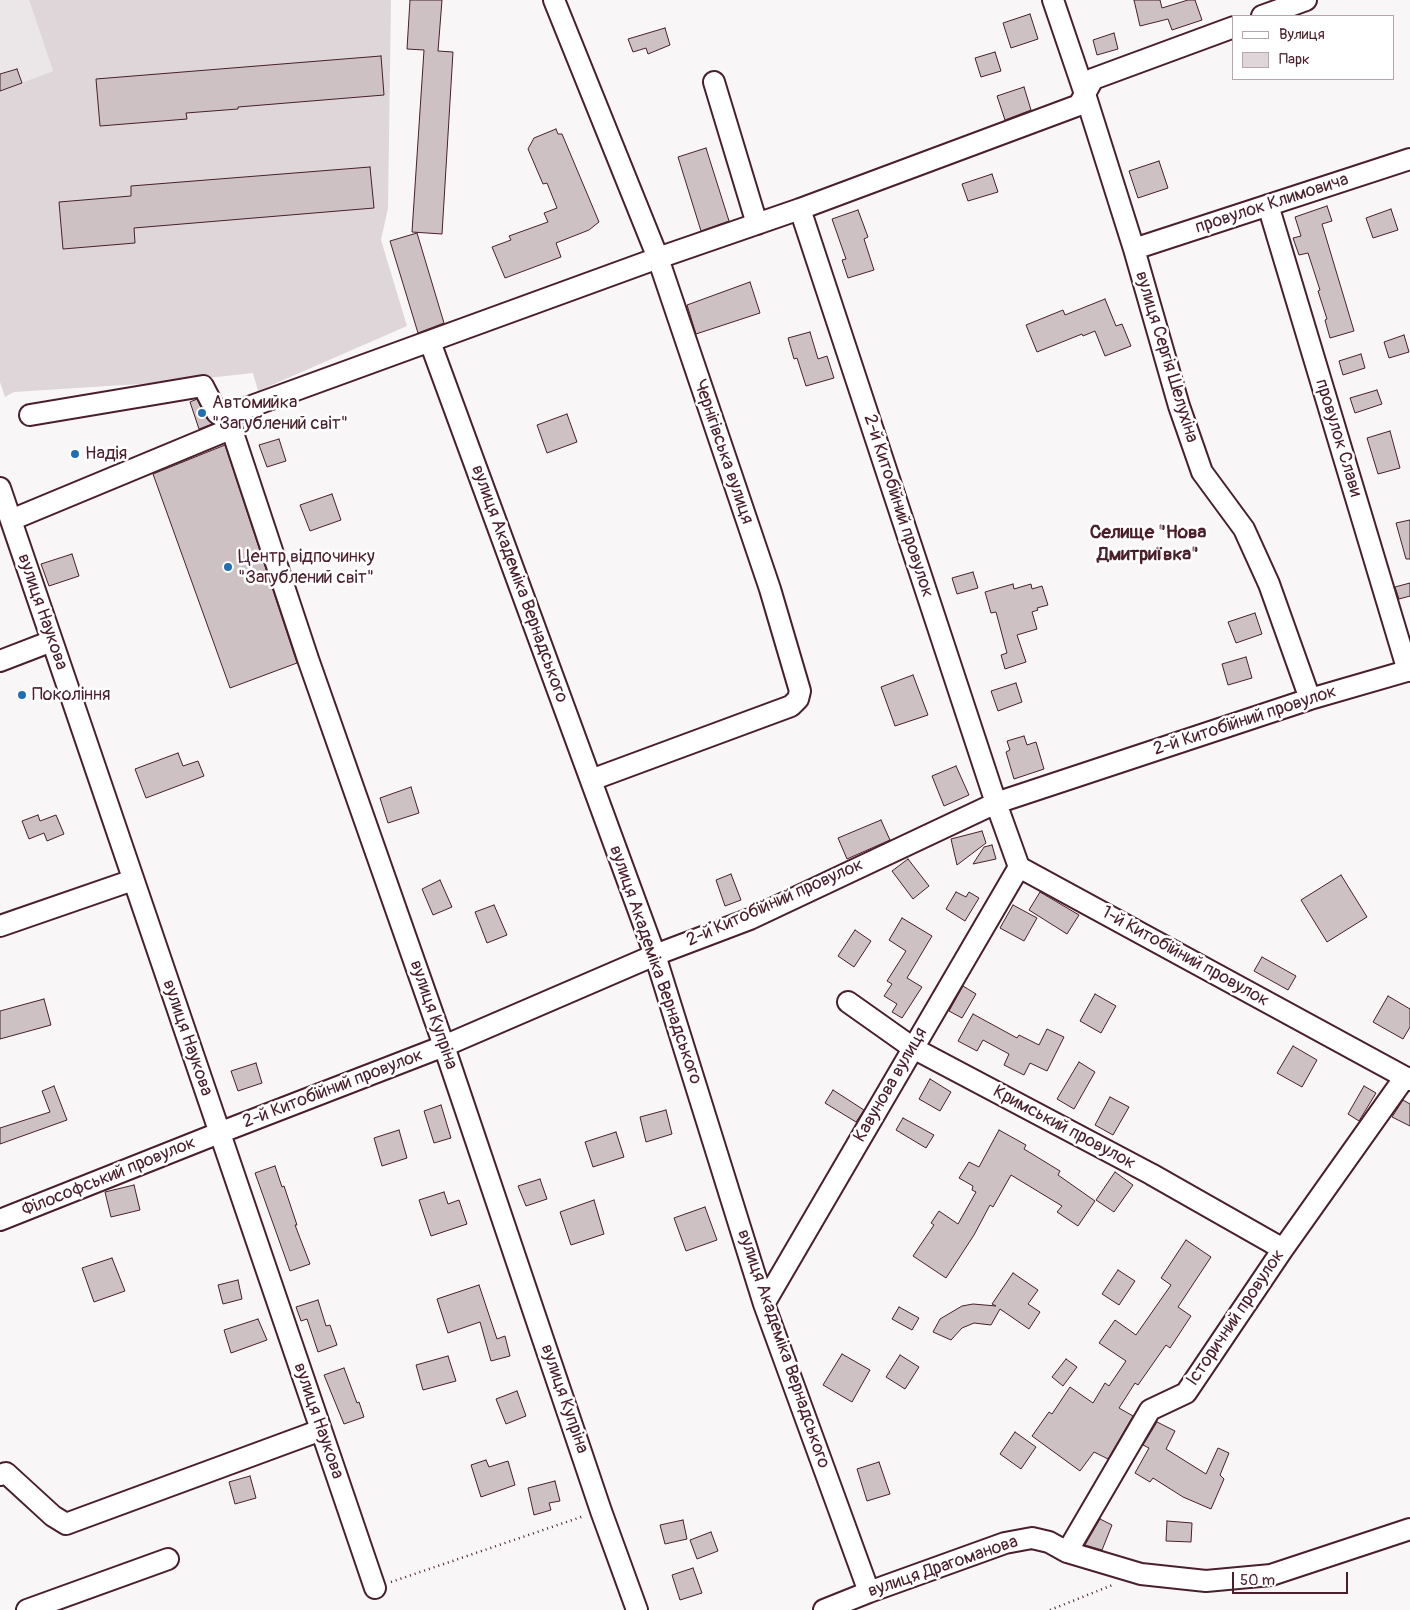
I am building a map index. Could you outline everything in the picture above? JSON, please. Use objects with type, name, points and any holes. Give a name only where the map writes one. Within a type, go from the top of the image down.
[{"type":"street","name":"Чернігівська вулиця","points":[[554,0],[658,258],[770,589],[800,691],[798,700],[791,706],[592,780]]},
{"type":"street","name":"вулиця Сергія Шелухіна","points":[[1053,0],[1134,249],[1179,406],[1202,472],[1244,529],[1272,591],[1310,699]]},
{"type":"street","points":[[1265,15],[1306,0]]},
{"type":"street","points":[[11,520],[223,432],[238,410],[658,258],[800,210],[1079,105],[1093,79],[1232,28]]},
{"type":"street","points":[[714,82],[757,224]]},
{"type":"street","name":"провулок Климовича","points":[[1134,249],[1410,160]]},
{"type":"street","name":"провулок Слави","points":[[1268,205],[1409,671]]},
{"type":"street","name":"2-й Китобійний провулок","points":[[800,210],[996,803]]},
{"type":"street","name":"вулиця Академіка Вернадського","points":[[430,342],[655,955],[764,1304],[869,1592]]},
{"type":"street","points":[[30,415],[203,386],[217,413],[229,421]]},
{"type":"street","name":"вулиця Купріна","points":[[229,421],[308,659],[444,1046],[637,1610]]},
{"type":"street","name":"вулиця Наукова","points":[[0,488],[375,1588]]},
{"type":"street","points":[[0,661],[52,641]]},
{"type":"street","name":"2-й Китобійний провулок","points":[[219,1133],[444,1046],[655,955],[750,919],[996,803],[1310,699],[1409,671]]},
{"type":"street","points":[[996,803],[1019,867]]},
{"type":"street","name":"Кавунова вулиця","points":[[764,1304],[1019,867]]},
{"type":"street","name":"1-й Китобійний провулок","points":[[1019,867],[1407,1078]]},
{"type":"street","points":[[0,926],[133,880]]},
{"type":"street","name":"Кримський провулок","points":[[848,1002],[912,1048],[1151,1174],[1283,1249]]},
{"type":"street","name":"Історичний провулок","points":[[1067,1552],[1150,1410],[1186,1393],[1283,1249],[1407,1078]]},
{"type":"street","name":"Філософський провулок","points":[[0,1220],[219,1133]]},
{"type":"street","points":[[0,1475],[6,1473],[53,1516],[66,1524],[321,1430]]},
{"type":"street","name":"вулиця Драгоманова","points":[[824,1610],[1005,1543],[1032,1538],[1050,1542],[1067,1552],[1141,1574],[1206,1581],[1271,1575],[1410,1529]]},
{"type":"street","points":[[27,1610],[168,1559]]},
{"type":"street","points":[[1121,1582],[1141,1574]]},
{"type":"path","points":[[375,1588],[602,1510]]},
{"type":"path","points":[[1050,1610],[1121,1582]]},
{"type":"shaded area","points":[[0,0],[29,0],[53,71],[0,91]]},
{"type":"green space","points":[[29,0],[391,0],[388,208],[381,240],[407,326],[258,391],[253,373],[171,382],[14,392],[5,397],[0,382],[0,91],[53,71]]},
{"type":"building","points":[[410,0],[442,0],[438,51],[453,52],[442,234],[412,232],[424,50],[407,49]]},
{"type":"building","points":[[1134,0],[1160,0],[1162,8],[1188,0],[1195,0],[1202,20],[1172,30],[1168,19],[1140,26]]},
{"type":"building","points":[[1030,14],[1038,39],[1011,48],[1003,23]]},
{"type":"building","points":[[665,28],[670,45],[648,54],[646,48],[633,52],[628,39]]},
{"type":"building","points":[[1114,33],[1118,49],[1097,55],[1093,40]]},
{"type":"building","points":[[995,52],[1001,71],[981,77],[975,58]]},
{"type":"building","points":[[381,56],[384,95],[238,107],[238,109],[186,113],[187,119],[100,126],[96,79]]},
{"type":"building","points":[[17,69],[22,83],[0,91],[0,74]]},
{"type":"building","points":[[1024,87],[1031,110],[1005,120],[997,96]]},
{"type":"building","points":[[556,129],[558,134],[562,134],[599,222],[589,230],[556,243],[561,257],[505,278],[492,247],[511,240],[509,236],[548,222],[544,213],[557,208],[547,183],[543,184],[528,149],[534,138]]},
{"type":"building","points":[[706,148],[729,221],[701,231],[678,157]]},
{"type":"building","points":[[1159,161],[1168,188],[1138,198],[1129,171]]},
{"type":"building","points":[[370,167],[374,208],[134,228],[135,243],[63,249],[59,202],[131,196],[131,186]]},
{"type":"building","points":[[992,174],[998,192],[968,201],[962,184]]},
{"type":"building","points":[[1327,206],[1332,221],[1322,224],[1354,331],[1330,338],[1325,320],[1327,319],[1318,291],[1320,290],[1308,253],[1299,255],[1293,238],[1301,236],[1295,217]]},
{"type":"building","points":[[1391,209],[1398,230],[1373,238],[1366,218]]},
{"type":"building","points":[[858,210],[868,237],[864,239],[874,270],[848,278],[842,260],[846,259],[832,219]]},
{"type":"building","points":[[417,233],[444,323],[418,333],[390,241]]},
{"type":"building","points":[[750,282],[760,313],[696,334],[687,305]]},
{"type":"building","points":[[1105,299],[1116,326],[1122,324],[1131,346],[1105,356],[1095,331],[1083,336],[1082,334],[1037,352],[1026,325],[1063,310],[1065,315]]},
{"type":"building","points":[[810,332],[818,359],[827,356],[834,378],[806,386],[797,358],[794,359],[788,338]]},
{"type":"building","points":[[1404,335],[1409,352],[1389,358],[1384,342]]},
{"type":"building","points":[[1361,354],[1365,368],[1343,375],[1339,361]]},
{"type":"building","points":[[1377,390],[1382,404],[1355,413],[1350,398]]},
{"type":"building","name":"Автомийка \"Загублений світ\"","points":[[197,399],[206,418],[212,424],[199,429],[190,402]]},
{"type":"building","points":[[567,414],[577,442],[547,453],[537,425]]},
{"type":"building","points":[[1390,431],[1400,468],[1378,474],[1367,438]]},
{"type":"building","points":[[279,439],[286,461],[267,467],[259,445]]},
{"type":"building","name":"Центр відпочинку \"Загублений світ\"","points":[[225,445],[297,663],[230,688],[153,474]]},
{"type":"building","points":[[332,494],[341,520],[310,531],[300,505]]},
{"type":"building","points":[[1410,520],[1410,559],[1406,559],[1396,523]]},
{"type":"building","points":[[72,554],[79,576],[49,586],[41,564]]},
{"type":"building","points":[[973,572],[978,588],[957,594],[952,578]]},
{"type":"building","points":[[1410,583],[1410,596],[1399,599],[1395,587]]},
{"type":"building","points":[[1013,584],[1014,589],[1031,584],[1032,589],[1042,586],[1048,605],[1037,608],[1038,610],[1032,612],[1037,629],[1017,635],[1026,662],[1005,669],[1001,655],[1007,653],[996,612],[991,613],[985,592]]},
{"type":"building","points":[[1255,613],[1262,634],[1236,643],[1228,622]]},
{"type":"building","points":[[1246,657],[1252,678],[1228,685],[1222,664]]},
{"type":"building","points":[[913,675],[928,715],[895,726],[881,687]]},
{"type":"building","points":[[1016,683],[1022,702],[998,711],[991,691]]},
{"type":"building","points":[[1024,736],[1027,745],[1036,742],[1044,769],[1014,779],[1006,752],[1010,750],[1007,741]]},
{"type":"building","points":[[178,753],[183,766],[198,761],[204,776],[146,798],[135,769]]},
{"type":"building","points":[[956,766],[969,795],[944,806],[932,776]]},
{"type":"building","points":[[411,787],[419,813],[388,823],[380,798]]},
{"type":"building","points":[[38,815],[40,821],[56,815],[64,834],[47,841],[44,833],[29,839],[22,821]]},
{"type":"building","points":[[881,820],[890,840],[847,859],[838,838]]},
{"type":"building","points":[[982,831],[986,843],[957,865],[951,839]]},
{"type":"building","points":[[992,845],[996,859],[973,864],[984,847]]},
{"type":"building","points":[[908,859],[929,886],[913,899],[892,871]]},
{"type":"building","points":[[731,874],[741,900],[725,906],[716,880]]},
{"type":"building","points":[[1341,875],[1367,917],[1327,942],[1301,900]]},
{"type":"building","points":[[440,880],[452,907],[433,915],[422,889]]},
{"type":"building","points":[[956,892],[966,897],[969,892],[979,898],[965,921],[946,909]]},
{"type":"building","points":[[1040,892],[1079,915],[1067,934],[1029,910]]},
{"type":"building","points":[[494,905],[507,935],[487,943],[475,912]]},
{"type":"building","points":[[1013,905],[1037,918],[1024,941],[1000,928]]},
{"type":"building","points":[[902,918],[932,936],[907,978],[922,987],[902,1018],[892,1012],[897,1004],[884,996],[892,984],[887,981],[906,951],[889,940]]},
{"type":"building","points":[[855,930],[871,941],[854,967],[838,956]]},
{"type":"building","points":[[1262,957],[1296,976],[1288,990],[1254,971]]},
{"type":"building","points":[[963,986],[976,994],[962,1018],[949,1011]]},
{"type":"building","points":[[1095,994],[1116,1006],[1101,1033],[1080,1021]]},
{"type":"building","points":[[1388,996],[1410,1009],[1410,1027],[1403,1039],[1373,1022]]},
{"type":"building","points":[[44,999],[51,1025],[0,1039],[0,1011]]},
{"type":"building","points":[[973,1014],[1017,1038],[1019,1035],[1039,1045],[1047,1029],[1064,1037],[1047,1071],[1030,1063],[1024,1075],[1004,1065],[1009,1054],[983,1040],[977,1051],[958,1041]]},
{"type":"building","points":[[1293,1046],[1317,1060],[1302,1087],[1277,1073]]},
{"type":"building","points":[[1079,1062],[1095,1072],[1074,1109],[1057,1099]]},
{"type":"building","points":[[256,1063],[262,1083],[238,1091],[231,1071]]},
{"type":"building","points":[[930,1079],[951,1092],[940,1111],[919,1099]]},
{"type":"building","points":[[54,1086],[67,1120],[0,1144],[0,1128],[50,1112],[42,1091]]},
{"type":"building","points":[[1364,1086],[1376,1093],[1359,1121],[1348,1114]]},
{"type":"building","points":[[833,1090],[864,1110],[856,1122],[825,1103]]},
{"type":"building","points":[[1110,1097],[1129,1107],[1113,1135],[1095,1125]]},
{"type":"building","points":[[1403,1100],[1410,1104],[1410,1126],[1392,1117]]},
{"type":"building","points":[[441,1105],[451,1138],[434,1143],[424,1111]]},
{"type":"building","points":[[666,1110],[672,1134],[646,1142],[640,1117]]},
{"type":"building","points":[[903,1118],[934,1135],[926,1148],[896,1130]]},
{"type":"building","points":[[399,1130],[407,1158],[382,1166],[374,1138]]},
{"type":"building","points":[[999,1130],[1026,1145],[1024,1149],[1060,1171],[1058,1175],[1095,1201],[1078,1226],[1057,1212],[1062,1206],[1011,1175],[993,1207],[990,1205],[974,1235],[946,1278],[913,1256],[934,1225],[931,1223],[939,1211],[958,1224],[976,1192],[972,1190],[973,1186],[959,1178],[969,1162],[979,1167]]},
{"type":"building","points":[[616,1132],[624,1157],[593,1167],[585,1142]]},
{"type":"building","points":[[275,1166],[282,1187],[284,1186],[297,1225],[295,1225],[310,1264],[290,1271],[255,1173]]},
{"type":"building","points":[[1115,1172],[1133,1185],[1114,1212],[1096,1200]]},
{"type":"building","points":[[540,1179],[547,1199],[526,1206],[518,1186]]},
{"type":"building","points":[[134,1185],[140,1210],[111,1217],[105,1192]]},
{"type":"building","points":[[444,1192],[448,1204],[459,1200],[467,1224],[431,1236],[419,1200]]},
{"type":"building","points":[[594,1200],[604,1234],[571,1245],[560,1212]]},
{"type":"building","points":[[705,1207],[717,1240],[686,1251],[674,1218]]},
{"type":"building","points":[[1186,1240],[1211,1257],[1178,1307],[1191,1316],[1170,1348],[1166,1345],[1138,1385],[1135,1383],[1119,1408],[1133,1416],[1108,1459],[1094,1452],[1080,1471],[1032,1436],[1049,1412],[1052,1414],[1070,1387],[1093,1403],[1105,1383],[1109,1386],[1126,1361],[1099,1343],[1115,1320],[1136,1335],[1171,1285],[1161,1278]]},
{"type":"building","points":[[112,1258],[125,1291],[94,1302],[82,1268]]},
{"type":"building","points":[[1118,1270],[1135,1281],[1119,1305],[1102,1294]]},
{"type":"building","points":[[1013,1273],[1038,1290],[1028,1304],[1040,1312],[1029,1329],[1000,1309],[991,1325],[974,1323],[962,1328],[951,1340],[933,1332],[940,1319],[962,1306],[973,1304],[996,1306],[992,1304]]},
{"type":"building","points":[[238,1280],[242,1299],[223,1304],[218,1285]]},
{"type":"building","points":[[479,1285],[497,1339],[505,1336],[510,1356],[491,1361],[480,1322],[448,1333],[437,1299]]},
{"type":"building","points":[[318,1300],[326,1326],[330,1325],[337,1345],[318,1352],[307,1319],[301,1321],[296,1307]]},
{"type":"building","points":[[899,1307],[919,1318],[912,1330],[892,1319]]},
{"type":"building","points":[[258,1319],[267,1340],[231,1353],[224,1330]]},
{"type":"building","points":[[842,1354],[870,1370],[852,1402],[823,1385]]},
{"type":"building","points":[[900,1355],[919,1367],[905,1389],[886,1377]]},
{"type":"building","points":[[448,1356],[456,1381],[423,1390],[416,1365]]},
{"type":"building","points":[[1066,1359],[1077,1367],[1063,1386],[1052,1377]]},
{"type":"building","points":[[344,1368],[364,1417],[344,1424],[324,1375]]},
{"type":"building","points":[[517,1391],[526,1416],[506,1424],[496,1399]]},
{"type":"building","points":[[1157,1422],[1175,1431],[1166,1449],[1206,1474],[1218,1448],[1229,1453],[1220,1475],[1224,1479],[1211,1509],[1183,1497],[1153,1478],[1150,1482],[1135,1473],[1149,1448],[1143,1445]]},
{"type":"building","points":[[1015,1432],[1036,1447],[1021,1469],[1000,1454]]},
{"type":"building","points":[[486,1460],[489,1467],[508,1461],[515,1485],[481,1497],[471,1465]]},
{"type":"building","points":[[879,1462],[890,1494],[867,1501],[857,1469]]},
{"type":"building","points":[[250,1476],[256,1498],[235,1504],[229,1482]]},
{"type":"building","points":[[555,1481],[560,1501],[549,1503],[551,1510],[534,1515],[528,1488]]},
{"type":"building","points":[[1100,1519],[1112,1525],[1102,1550],[1085,1545]]},
{"type":"building","points":[[683,1520],[687,1539],[665,1544],[660,1525]]},
{"type":"building","points":[[1167,1521],[1192,1523],[1191,1542],[1166,1541]]},
{"type":"building","points":[[711,1532],[718,1551],[697,1559],[690,1540]]},
{"type":"building","points":[[693,1568],[702,1593],[680,1600],[672,1575]]},
{"type":"place","name":"Автомийка \"Загублений світ\"","points":[[202,413]]},
{"type":"place","name":"Надія","points":[[75,454]]},
{"type":"place","name":"Центр відпочинку \"Загублений світ\"","points":[[228,567]]},
{"type":"place","name":"Покоління","points":[[22,695]]},
{"type":"district","name":"Селище \"Нова Дмитриївка\"","points":[[1148,544]]}]
